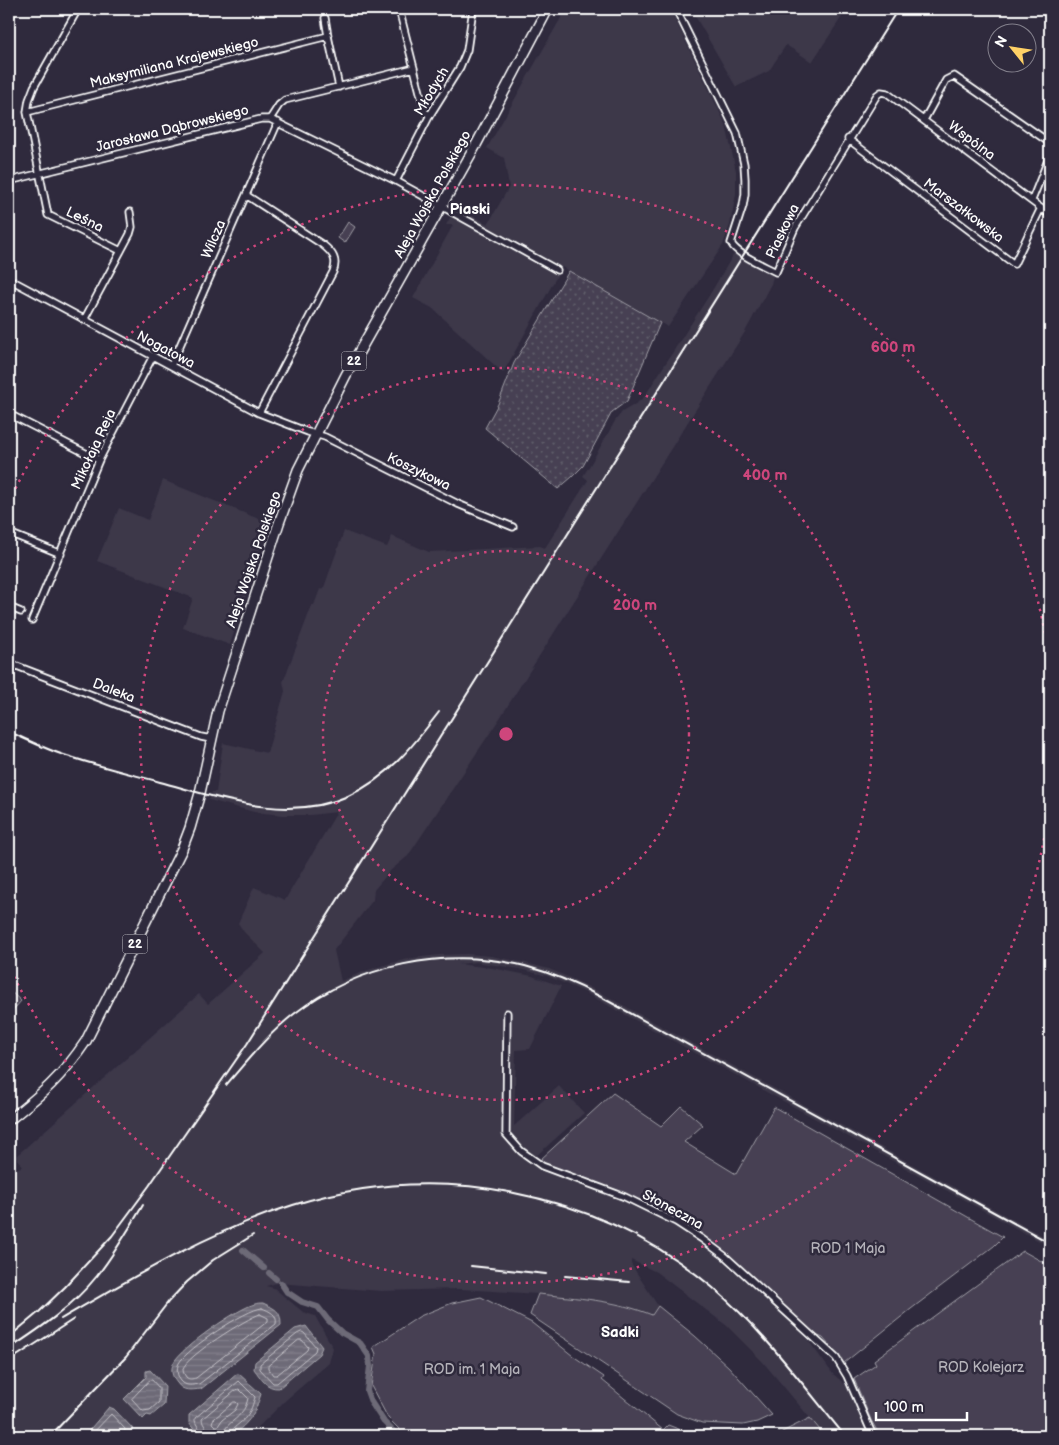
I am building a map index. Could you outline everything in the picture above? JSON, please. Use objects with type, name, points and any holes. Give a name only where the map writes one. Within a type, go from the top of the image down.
[{"type":"main road","name":"Aleja Wojska Polskiego","points":[[9,1120],[56,1081],[75,1058],[93,1028],[182,849],[200,793],[218,711],[234,657],[298,470],[351,367],[476,145],[548,9]]},
{"type":"street","points":[[39,174],[26,112],[34,87],[78,9]]},
{"type":"street","points":[[399,9],[425,112],[430,115]]},
{"type":"street","name":"Młodych","points":[[396,181],[430,115],[460,67],[467,50],[473,9]]},
{"type":"street","name":"Piaskowa","points":[[676,9],[737,133],[742,150],[746,179],[743,206],[732,241],[734,248],[776,272],[795,228],[848,139],[877,95]]},
{"type":"street","points":[[325,18],[339,87]]},
{"type":"street","name":"Maksymiliana Krajewskiego","points":[[26,112],[328,36]]},
{"type":"street","points":[[270,119],[279,105],[286,100],[414,68]]},
{"type":"street","points":[[924,120],[946,80],[954,76],[1050,143]]},
{"type":"street","name":"Wspólna","points":[[877,95],[881,92],[887,93],[1050,215]]},
{"type":"street","name":"Jarosława Dąbrowskiego","points":[[9,181],[261,119],[270,119],[396,181],[556,270]]},
{"type":"street","name":"Wilcza","points":[[171,366],[278,122]]},
{"type":"street","name":"Marszałkowska","points":[[848,139],[1014,264],[1041,208]]},
{"type":"street","points":[[1032,200],[1050,155]]},
{"type":"street","name":"Leśna","points":[[39,174],[48,215],[121,251]]},
{"type":"street","points":[[246,195],[323,245],[331,252],[335,261],[333,272],[259,413]]},
{"type":"street","points":[[84,320],[131,230],[130,212]]},
{"type":"street","name":"Nogatowa","points":[[9,279],[259,413],[315,434]]},
{"type":"street","name":"Mikołaja Reja","points":[[32,620],[99,460],[153,356]]},
{"type":"street","points":[[9,414],[99,460]]},
{"type":"street","name":"Koszykowa","points":[[315,434],[325,437],[458,504],[513,527]]},
{"type":"street","points":[[9,533],[61,554]]},
{"type":"street","points":[[9,607],[21,612]]},
{"type":"street","name":"Daleka","points":[[9,663],[201,737],[211,739]]},
{"type":"street","name":"Słoneczna","points":[[507,1013],[506,1134],[521,1151],[542,1166],[625,1197],[650,1209],[676,1222],[726,1257],[836,1358],[847,1376],[873,1436]]},
{"type":"shaded area","points":[[566,9],[670,9],[726,125],[736,171],[736,194],[730,225],[723,245],[668,327],[562,267],[503,373],[432,308],[413,298],[453,225],[446,225],[456,207],[488,224],[509,187],[504,158],[487,148]]},
{"type":"shaded area","points":[[691,9],[847,9],[812,62],[786,45],[769,71],[736,87]]},
{"type":"shaded area","points":[[735,252],[769,271],[773,277],[771,284],[745,332],[500,718],[408,856],[390,871],[374,890],[373,900],[334,950],[341,981],[391,963],[440,955],[467,954],[491,956],[549,969],[601,993],[1050,1240],[1050,1247],[582,991],[547,976],[520,969],[476,962],[458,964],[532,976],[561,986],[530,1049],[516,1050],[514,1126],[559,1086],[584,1113],[535,1157],[534,1164],[550,1173],[621,1198],[664,1219],[707,1246],[786,1315],[808,1340],[833,1374],[846,1385],[871,1436],[825,1436],[762,1361],[727,1326],[656,1272],[631,1260],[631,1264],[658,1306],[652,1315],[601,1301],[538,1294],[460,1289],[381,1291],[277,1283],[266,1286],[274,1288],[303,1312],[315,1316],[333,1348],[329,1363],[287,1399],[249,1436],[9,1436],[9,1174],[22,1166],[16,1156],[199,994],[208,1004],[265,953],[244,932],[238,923],[254,887],[285,900],[337,812],[311,815],[282,815],[254,812],[209,800],[212,792],[216,792],[223,743],[267,753],[285,691],[283,682],[312,605],[314,605],[320,589],[323,590],[344,531],[387,547],[392,536],[429,552],[540,546],[545,548],[588,480],[583,476],[615,421],[622,412],[644,397]]},
{"type":"shaded area","points":[[163,480],[269,523],[230,645],[183,628],[193,598],[97,561],[119,508],[148,520]]},
{"type":"green space","points":[[348,222],[355,227],[345,243],[338,238]]},
{"type":"green space","points":[[569,271],[660,323],[627,401],[612,412],[583,466],[558,489],[485,428],[498,404],[514,363]]},
{"type":"green space","points":[[9,990],[21,1001],[9,1015]]},
{"type":"green space","name":"ROD 1 Maja","points":[[613,1093],[661,1126],[681,1106],[703,1125],[684,1142],[736,1174],[774,1107],[1003,1237],[844,1363],[823,1338],[816,1335],[728,1255],[685,1224],[621,1193],[542,1163],[541,1159]]},
{"type":"green space","name":"ROD Kolejarz","points":[[1023,1251],[1050,1266],[1050,1436],[880,1436],[871,1420],[854,1379],[876,1364],[874,1360]]},
{"type":"green space","points":[[538,1294],[610,1303],[652,1315],[658,1306],[729,1367],[772,1415],[757,1422],[743,1425],[702,1423],[677,1414],[530,1315]]},
{"type":"green space","name":"ROD im. 1 Maja","points":[[481,1297],[532,1323],[573,1356],[604,1377],[602,1380],[663,1430],[668,1425],[696,1436],[406,1436],[388,1418],[371,1386],[376,1354],[373,1347],[420,1316],[452,1303]]},
{"type":"green space","points":[[810,1418],[825,1436],[774,1436]]},
{"type":"water","points":[[263,1303],[278,1313],[281,1325],[201,1389],[188,1390],[179,1386],[172,1370],[174,1362],[179,1355],[224,1320],[247,1307]]},
{"type":"water","points":[[306,1326],[322,1347],[319,1354],[279,1388],[267,1385],[254,1369],[255,1362],[295,1329]]},
{"type":"water","points":[[150,1370],[165,1386],[164,1405],[151,1416],[147,1415],[143,1419],[124,1399],[146,1377],[146,1371]]},
{"type":"water","points":[[238,1373],[261,1394],[253,1413],[247,1422],[232,1436],[199,1436],[189,1423],[189,1415]]},
{"type":"water","points":[[109,1407],[114,1409],[134,1430],[127,1436],[88,1436],[86,1434]]},
{"type":"waterway","points":[[243,1250],[264,1268]]},
{"type":"waterway","points":[[269,1273],[276,1279]]},
{"type":"waterway","points":[[281,1283],[287,1292],[302,1302],[318,1307],[342,1333],[360,1343],[369,1356],[370,1366],[367,1391],[371,1402],[384,1422],[398,1436]]},
{"type":"railway","points":[[9,1337],[65,1287],[112,1236],[149,1186],[247,1044],[898,9]]},
{"type":"railway","points":[[9,732],[73,758],[206,795],[254,805],[278,808],[302,807],[325,804],[348,796],[375,780],[399,760],[439,712]]},
{"type":"railway","points":[[226,1085],[258,1048],[284,1022],[319,997],[346,983],[374,972],[404,964],[434,960],[465,958],[525,966],[563,979],[599,996],[1050,1243]]},
{"type":"railway","points":[[61,1319],[145,1271],[203,1241],[293,1205],[348,1192],[403,1185],[458,1186],[513,1193],[566,1207],[618,1227],[667,1254],[712,1287],[748,1321],[845,1436]]},
{"type":"railway","points":[[9,1349],[56,1316],[88,1287],[110,1259],[143,1205]]},
{"type":"railway","points":[[50,1436],[126,1357],[169,1301],[187,1282],[213,1260],[253,1235]]},
{"type":"railway","points":[[471,1266],[546,1274]]},
{"type":"railway","points":[[565,1276],[629,1282]]},
{"type":"railway","points":[[9,1361],[74,1319]]},
{"type":"district","name":"Piaski","points":[[470,209]]},
{"type":"district","name":"Sadki","points":[[620,1332]]}]
